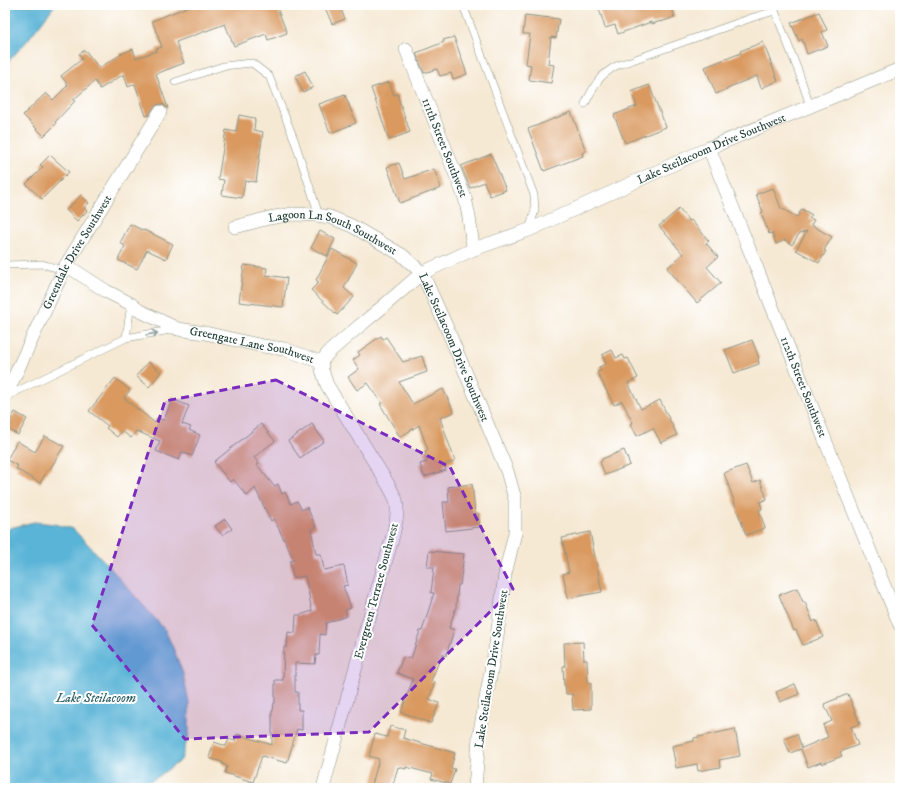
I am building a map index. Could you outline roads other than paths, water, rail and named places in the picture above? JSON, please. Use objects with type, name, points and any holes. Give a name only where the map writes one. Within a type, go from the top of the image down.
[{"type":"street","name":"111th Street Southwest","points":[[406,49],[464,198],[469,217],[474,249]]},
{"type":"street","name":"Lake Steilacoom Drive Southwest","points":[[475,788],[479,738],[496,644],[505,574],[515,533],[515,500],[507,472],[449,333],[422,273],[474,249],[529,230],[709,148],[900,69]]},
{"type":"street","name":"Greendale Drive Southwest","points":[[5,397],[64,268],[160,112]]},
{"type":"street","name":"112th Street Southwest","points":[[709,148],[900,625]]},
{"type":"street","name":"Lagoon Ln South Southwest","points":[[235,227],[269,218],[293,214],[330,217],[352,226],[402,255],[422,273]]},
{"type":"street","name":"Greengate Lane Southwest","points":[[64,268],[131,304],[138,310],[178,329],[284,349],[321,362],[328,352],[422,273]]},
{"type":"street","name":"Evergreen Terrace Southwest","points":[[321,362],[327,385],[389,486],[397,508],[396,523],[392,539],[323,788]]},
{"type":"lane","points":[[463,5],[534,195],[535,210],[529,230]]},
{"type":"lane","points":[[585,104],[598,79],[606,71],[616,66],[775,11],[810,106]]},
{"type":"lane","points":[[176,82],[223,66],[252,63],[269,76],[294,139],[319,215]]},
{"type":"lane","points":[[5,265],[42,264],[64,268]]},
{"type":"lane","points":[[126,338],[131,304]]},
{"type":"lane","points":[[5,397],[126,338],[178,329]]},
{"type":"water","points":[[5,5],[55,5],[27,41],[5,65]]},
{"type":"water","name":"Lake Steilacoom","points":[[34,522],[54,524],[73,529],[105,562],[165,630],[174,650],[183,674],[189,702],[189,734],[181,760],[159,776],[138,788],[5,788],[5,533],[10,528]]}]
